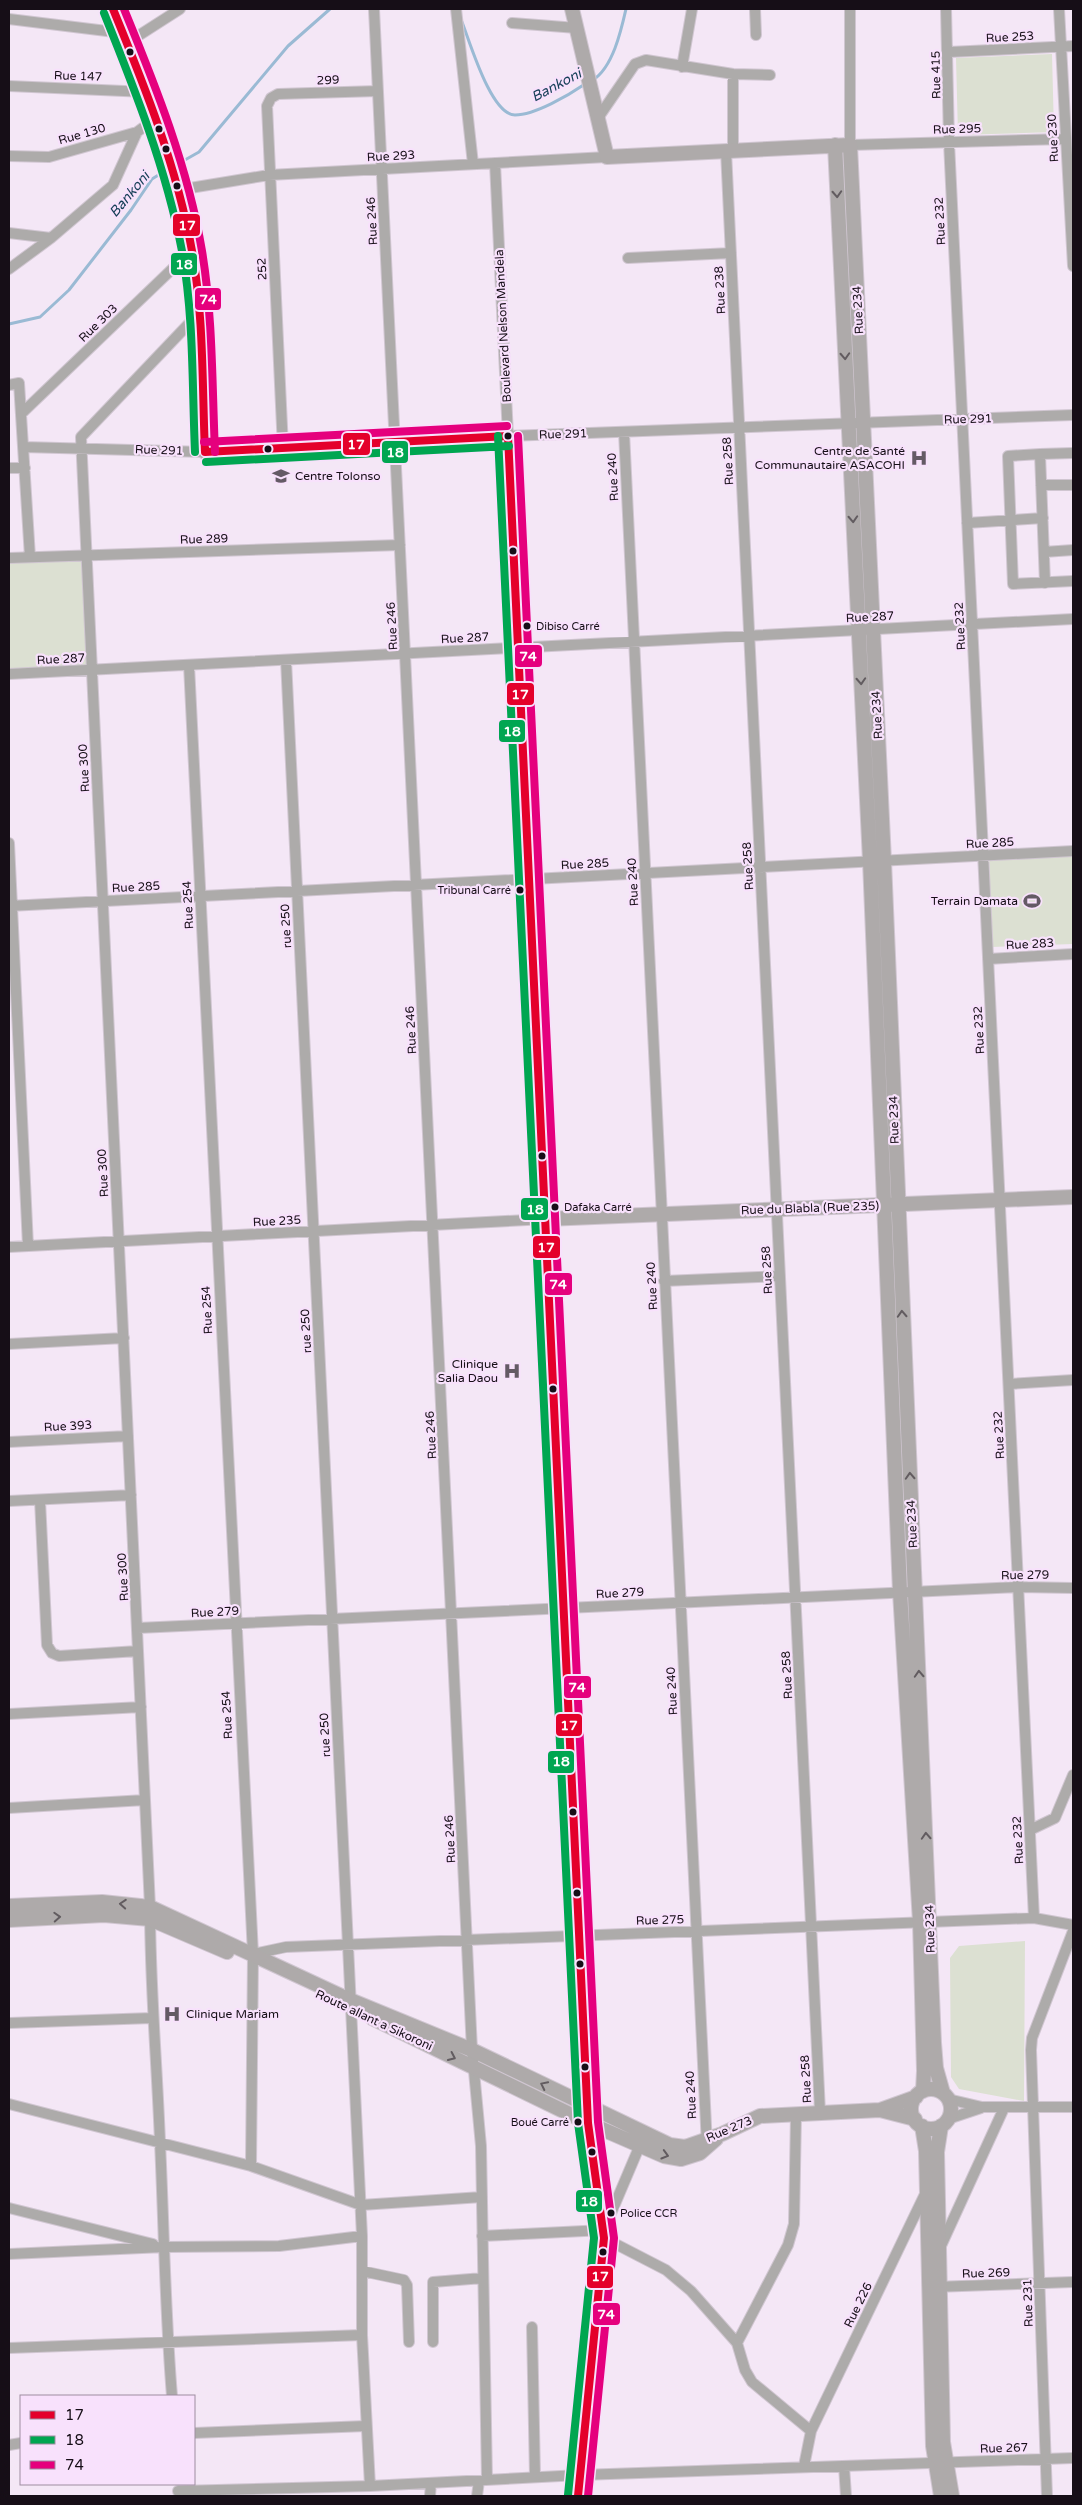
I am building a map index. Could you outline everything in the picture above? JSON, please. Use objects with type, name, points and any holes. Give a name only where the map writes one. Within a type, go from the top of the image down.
[{"type":"street","points":[[113,9],[156,118],[192,250],[200,312],[205,452]]},
{"type":"street","points":[[9,19],[125,38],[180,9]]},
{"type":"street","name":"Rue 246","points":[[374,9],[472,2050],[481,2146],[483,2480],[477,2496]]},
{"type":"street","points":[[456,9],[473,164]]},
{"type":"street","points":[[572,9],[607,157],[850,145],[850,9]]},
{"type":"street","points":[[682,67],[692,9]]},
{"type":"street","points":[[755,9],[756,35]]},
{"type":"street","name":"Rue 415","points":[[946,9],[949,52],[949,142]]},
{"type":"street","name":"Rue 230","points":[[1059,9],[1073,266]]},
{"type":"street","points":[[512,23],[577,28]]},
{"type":"street","name":"Rue 253","points":[[949,52],[1073,46]]},
{"type":"street","points":[[598,118],[635,64],[646,60],[733,74],[770,75]]},
{"type":"street","name":"Rue 238","points":[[733,74],[729,151],[731,253],[739,428]]},
{"type":"street","name":"Rue 147","points":[[9,86],[147,92]]},
{"type":"street","name":"299","points":[[278,94],[378,91]]},
{"type":"street","name":"252","points":[[278,94],[271,98],[267,106],[283,448]]},
{"type":"street","name":"Rue 130","points":[[9,156],[49,157],[137,132],[156,118]]},
{"type":"street","points":[[9,269],[51,238],[113,185],[137,132]]},
{"type":"street","name":"Rue 295","points":[[850,145],[1065,139]]},
{"type":"street","name":"Rue 232","points":[[949,142],[1034,1918]]},
{"type":"street","name":"Rue 234","points":[[850,145],[873,629],[877,861],[891,1205],[900,1592],[936,2068],[946,2096]]},
{"type":"street","name":"Rue 234","points":[[834,146],[858,630],[877,861]]},
{"type":"street","name":"Rue 293","points":[[176,186],[270,175],[607,157]]},
{"type":"street","name":"Boulevard Nelson Mandela","points":[[495,163],[588,2123],[604,2234],[578,2496]]},
{"type":"street","points":[[9,233],[51,238]]},
{"type":"street","name":"Rue 303","points":[[21,414],[192,250]]},
{"type":"street","points":[[628,258],[731,253]]},
{"type":"street","points":[[81,442],[200,312]]},
{"type":"street","points":[[9,385],[20,383],[30,557]]},
{"type":"street","name":"Rue 291","points":[[23,447],[81,442],[205,452],[508,436],[1073,415]]},
{"type":"street","name":"Rue 258","points":[[739,428],[820,2112]]},
{"type":"street","name":"Rue 240","points":[[624,432],[707,2143]]},
{"type":"street","name":"Rue 300","points":[[81,442],[138,1628],[150,1913],[152,2018],[160,2142],[167,2342],[172,2395]]},
{"type":"street","points":[[1073,453],[1008,456],[1013,584],[1073,581]]},
{"type":"street","points":[[1040,454],[1045,583]]},
{"type":"street","points":[[9,468],[25,468]]},
{"type":"street","points":[[1041,485],[1073,485]]},
{"type":"street","points":[[967,523],[1043,518]]},
{"type":"street","name":"Rue 289","points":[[9,558],[400,545]]},
{"type":"street","points":[[1044,552],[1073,550]]},
{"type":"street","name":"Rue 287","points":[[9,674],[1073,619]]},
{"type":"street","name":"rue 250","points":[[286,660],[361,2205],[362,2335],[370,2486]]},
{"type":"street","name":"Rue 254","points":[[188,665],[253,1959],[251,2166]]},
{"type":"street","points":[[9,843],[10,906],[28,1246]]},
{"type":"street","name":"Rue 285","points":[[10,906],[1073,851]]},
{"type":"street","name":"Rue 283","points":[[988,959],[1073,954]]},
{"type":"street","name":"Rue du Blabla (Rue 235)","points":[[546,1219],[1073,1197]]},
{"type":"street","name":"Rue 234","points":[[891,1205],[915,1592],[925,1922],[924,2071],[919,2094]]},
{"type":"street","name":"Rue 235","points":[[9,1247],[546,1219]]},
{"type":"street","points":[[664,1281],[780,1276]]},
{"type":"street","points":[[9,1344],[124,1338]]},
{"type":"street","points":[[1009,1384],[1073,1380]]},
{"type":"street","name":"Rue 393","points":[[9,1442],[128,1436]]},
{"type":"street","points":[[9,1501],[131,1494]]},
{"type":"street","points":[[40,1500],[47,1645],[52,1653],[59,1656],[138,1652]]},
{"type":"street","name":"Rue 279","points":[[138,1628],[900,1592],[1019,1587],[1073,1588]]},
{"type":"street","points":[[9,1714],[141,1707]]},
{"type":"street","points":[[1030,1830],[1055,1818],[1073,1775]]},
{"type":"street","points":[[9,1808],[145,1800]]},
{"type":"street","points":[[9,1906],[102,1902],[150,1913],[350,2004]]},
{"type":"street","points":[[9,1920],[150,1913]]},
{"type":"street","name":"Rue 275","points":[[253,1959],[286,1948],[467,1940],[1034,1918],[1073,1925]]},
{"type":"street","name":"Rue 231","points":[[1047,2496],[1032,2038],[1073,1931]]},
{"type":"street","name":"Rue 273","points":[[350,2004],[472,2050],[670,2145],[685,2147],[707,2143]]},
{"type":"street","name":"Route allant a Sikoroni","points":[[350,2004],[588,2123],[664,2156],[681,2159],[700,2153],[707,2143],[722,2134]]},
{"type":"street","points":[[9,2023],[152,2018]]},
{"type":"street","points":[[941,2496],[943,2442],[926,2151],[919,2123],[912,2110],[919,2094],[934,2089],[946,2096],[982,2107],[1073,2107]]},
{"type":"street","name":"Rue 273","points":[[880,2110],[919,2094]]},
{"type":"street","points":[[934,2287],[938,2252],[936,2152],[944,2123],[951,2112],[946,2096]]},
{"type":"street","points":[[9,2104],[251,2166],[361,2205],[482,2197]]},
{"type":"street","points":[[919,2123],[932,2128],[982,2107]]},
{"type":"street","points":[[938,2252],[1004,2108]]},
{"type":"street","name":"Rue 273","points":[[722,2134],[747,2120],[760,2116],[820,2112],[880,2110],[919,2123]]},
{"type":"street","points":[[737,2343],[788,2245],[794,2224],[796,2114]]},
{"type":"street","points":[[604,2234],[640,2145]]},
{"type":"street","name":"Rue 226","points":[[804,2466],[811,2431],[927,2191]]},
{"type":"street","points":[[9,2208],[164,2247]]},
{"type":"street","points":[[482,2236],[604,2234],[666,2270],[691,2291],[737,2343],[744,2370],[752,2382],[811,2431]]},
{"type":"street","points":[[9,2254],[164,2247],[279,2246],[362,2236]]},
{"type":"street","points":[[362,2271],[404,2280],[407,2285],[410,2342]]},
{"type":"street","points":[[433,2342],[433,2282],[483,2278]]},
{"type":"street","name":"Rue 269","points":[[934,2287],[1073,2282]]},
{"type":"street","points":[[532,2327],[535,2477]]},
{"type":"street","points":[[9,2348],[362,2335]]},
{"type":"street","points":[[195,2433],[366,2426]]},
{"type":"street","name":"Rue 267","points":[[178,2490],[263,2493],[580,2475],[1073,2458]]},
{"type":"street","points":[[941,2462],[952,2496]]},
{"type":"street","points":[[844,2466],[846,2496]]},
{"type":"street","points":[[430,2496],[431,2483]]},
{"type":"shaded area","points":[[1052,54],[1054,132],[958,135],[956,58]]},
{"type":"shaded area","points":[[87,555],[92,670],[9,674],[9,558]]},
{"type":"shaded area","name":"Terrain Damata","points":[[1073,855],[1073,944],[992,947],[989,858]]},
{"type":"shaded area","points":[[1025,1941],[1024,2101],[959,2089],[951,2077],[950,1958],[959,1946]]},
{"type":"waterway","name":"Bankoni","points":[[176,165],[199,152],[288,46],[330,9]]},
{"type":"waterway","name":"Bankoni","points":[[593,80],[606,67],[611,58],[619,38],[626,9]]},
{"type":"waterway","name":"Bankoni","points":[[462,22],[482,76],[490,91],[506,112],[515,115],[532,112],[561,99],[585,84]]},
{"type":"waterway","name":"Bankoni","points":[[9,324],[40,317],[69,290],[131,210],[152,179],[168,169]]},
{"type":"transit line","name":"17","points":[[113,9],[159,128],[186,220],[199,301],[205,452]]},
{"type":"transit line","name":"74","points":[[124,9],[170,128],[196,220],[206,276],[212,351],[215,452]]},
{"type":"transit line","name":"18","points":[[104,13],[149,130],[167,190],[182,251],[191,326],[195,452]]},
{"type":"transit line","name":"74","points":[[204,442],[507,426]]},
{"type":"transit line","name":"18","points":[[498,436],[578,2123],[594,2238],[568,2495]]},
{"type":"transit line","name":"17","points":[[508,436],[588,2123],[604,2238],[578,2496]]},
{"type":"transit line","name":"17","points":[[205,452],[508,436]]},
{"type":"transit line","name":"74","points":[[518,436],[598,2122],[614,2238],[588,2496]]},
{"type":"transit line","name":"18","points":[[206,462],[509,446]]},
{"type":"place","name":"Centre de Santé Communautaire ASACOHI","points":[[919,458]]},
{"type":"place","name":"Centre Tolonso","points":[[281,476]]},
{"type":"place","name":"Dibiso Carré","points":[[527,626]]},
{"type":"place","name":"Tribunal Carré","points":[[520,890]]},
{"type":"place","name":"Terrain Damata","points":[[1032,901]]},
{"type":"place","name":"Dafaka Carré","points":[[555,1207]]},
{"type":"place","name":"Clinique Salia Daou","points":[[512,1371]]},
{"type":"place","name":"Clinique Mariam","points":[[172,2014]]},
{"type":"place","name":"Boué Carré","points":[[578,2122]]},
{"type":"place","name":"Police CCR","points":[[611,2213]]}]
